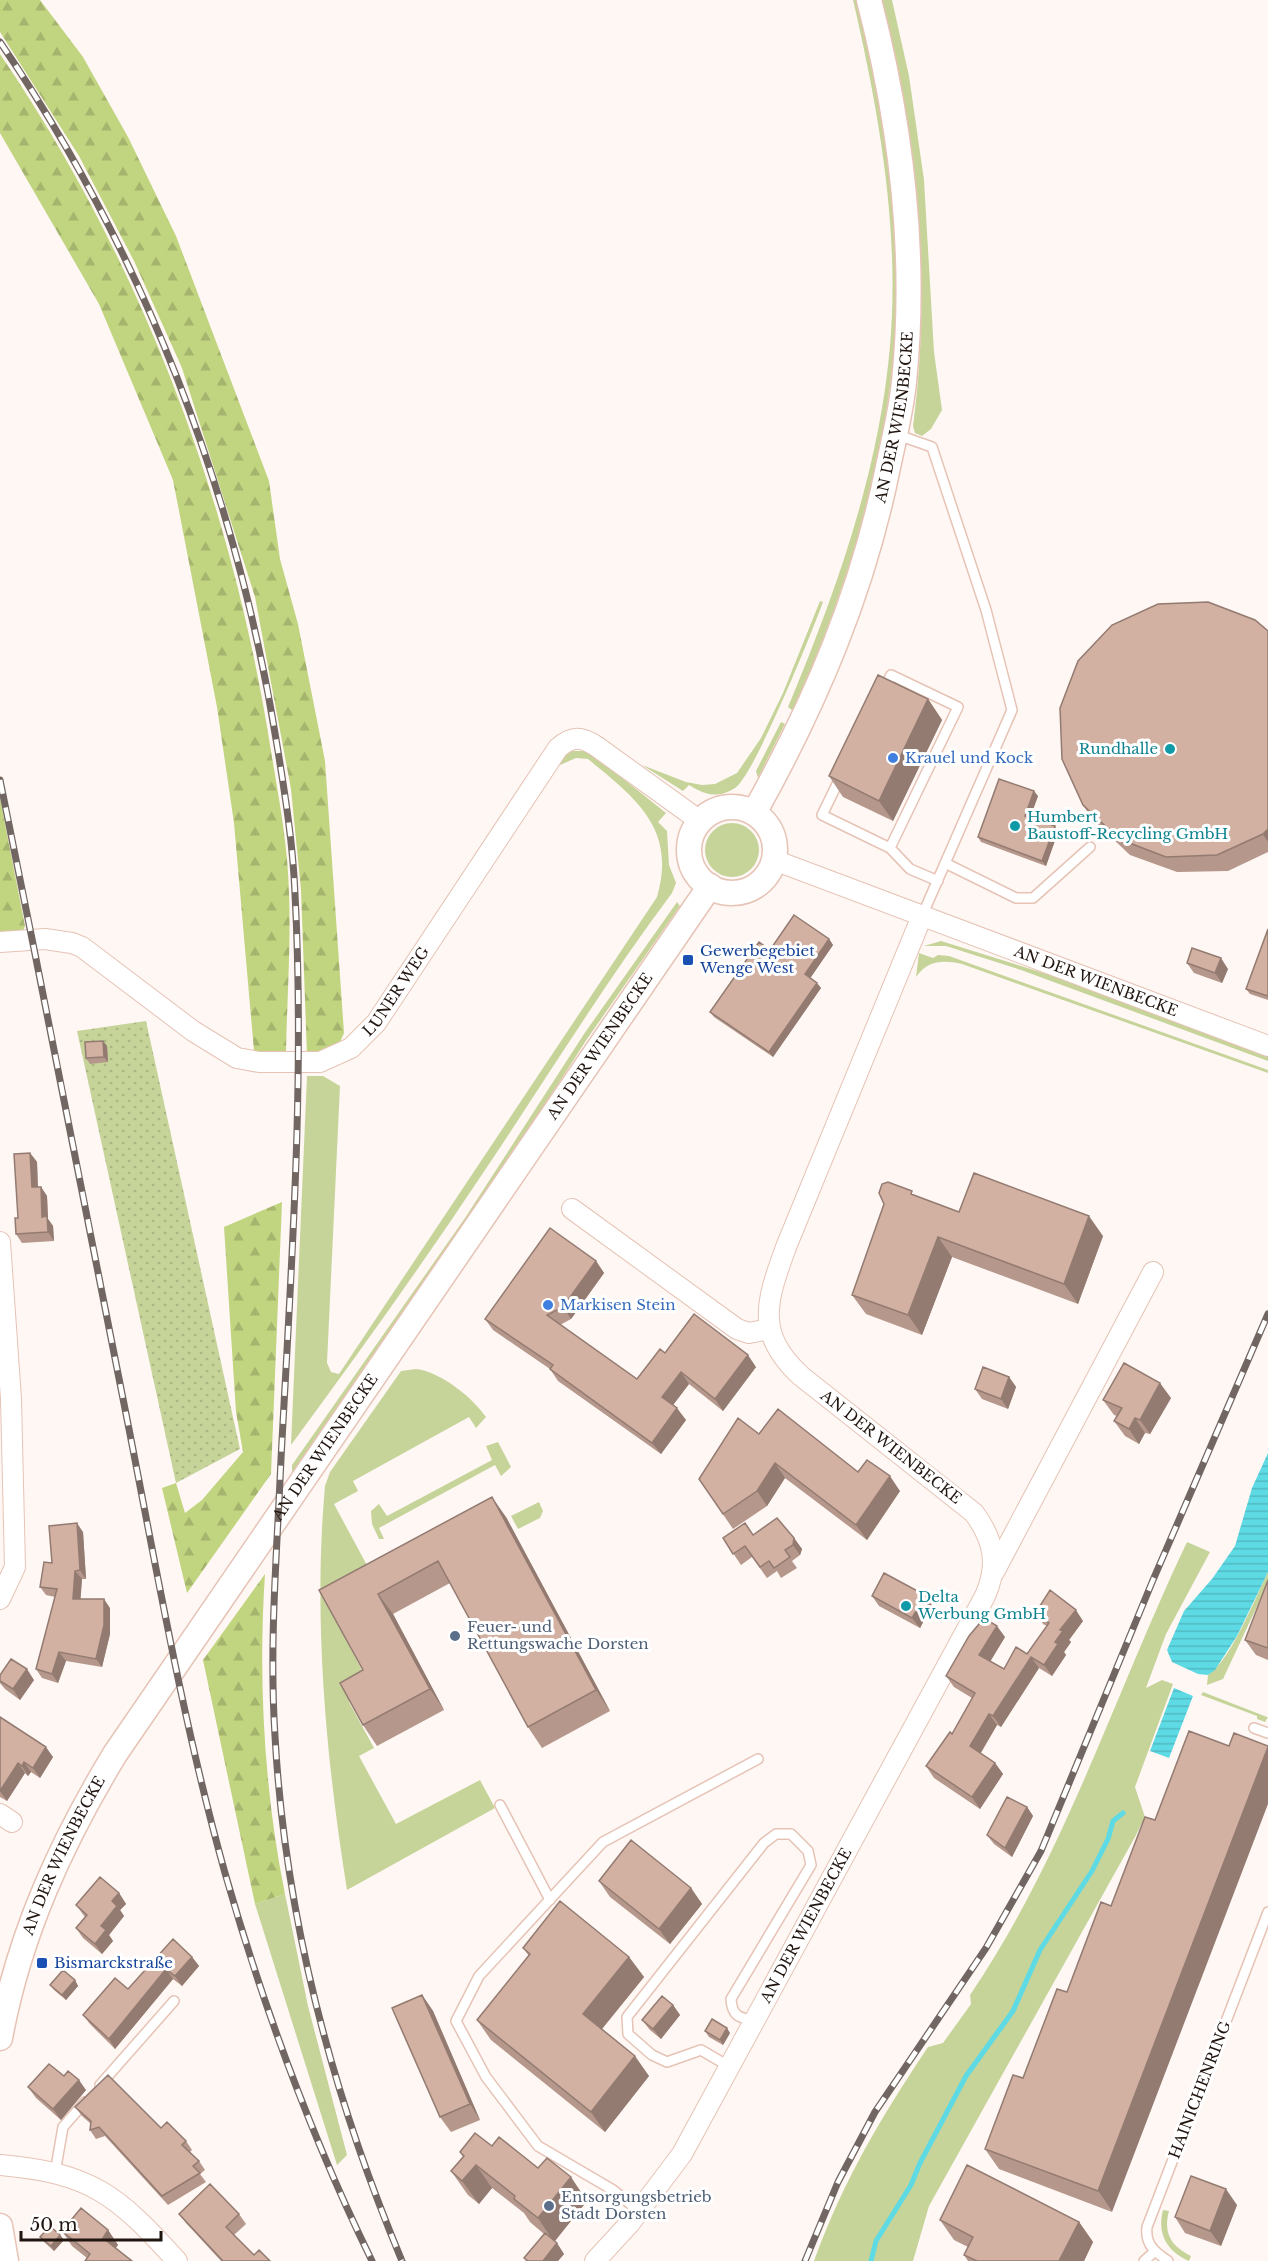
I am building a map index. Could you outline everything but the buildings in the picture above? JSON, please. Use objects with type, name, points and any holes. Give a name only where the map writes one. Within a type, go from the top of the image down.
[{"type":"street","name":"AN DER WIENBECKE","points":[[754,813],[811,704],[847,619],[876,524],[895,434],[907,354],[907,237],[903,179],[889,89],[869,0]]},
{"type":"street","name":"LUNER WEG","points":[[0,942],[45,939],[72,942],[82,947],[193,1031],[237,1058],[260,1062],[320,1062],[351,1048],[376,1023],[558,748],[570,739],[579,738],[596,746],[700,821]]},
{"type":"street","points":[[731,807],[754,813],[765,821],[772,833],[774,860],[760,882],[748,889],[722,891],[710,886],[699,876],[692,864],[689,849],[692,834],[700,821],[709,814],[731,807]]},
{"type":"street","name":"AN DER WIENBECKE","points":[[774,860],[1268,1046]]},
{"type":"street","name":"AN DER WIENBECKE","points":[[0,2038],[17,1960],[47,1882],[63,1845],[115,1754],[710,886]]},
{"type":"street","name":"AN DER WIENBECKE","points":[[922,916],[786,1247],[769,1294],[769,1329],[789,1366],[974,1513],[992,1543],[993,1575]]},
{"type":"street","points":[[572,1209],[737,1329],[749,1333],[769,1329]]},
{"type":"street","points":[[0,1242],[5,1400],[15,1567],[0,1599]]},
{"type":"street","name":"AN DER WIENBECKE","points":[[595,2261],[639,2211],[682,2154],[985,1596],[993,1575],[1153,1272]]},
{"type":"street","points":[[0,2165],[55,2173],[85,2182],[118,2201],[177,2261]]},
{"type":"street","points":[[0,2226],[6,2261]]},
{"type":"lane","points":[[895,434],[932,447],[986,610],[1012,710],[922,916]]},
{"type":"lane","points":[[876,705],[891,675],[958,707],[890,848]]},
{"type":"lane","points":[[847,765],[822,815],[890,848],[910,869],[938,881]]},
{"type":"lane","points":[[945,863],[1016,898],[1033,898],[1089,847]]},
{"type":"lane","points":[[1254,1728],[1268,1733]]},
{"type":"lane","points":[[639,2211],[614,2190],[538,2146],[486,2077],[456,2021],[479,1976],[603,1842],[758,1759]]},
{"type":"lane","points":[[500,1805],[550,1900]]},
{"type":"lane","points":[[730,2067],[701,2050],[667,2062],[652,2055],[628,2034],[627,2017],[764,1843],[776,1834],[791,1834],[808,1851],[811,1865],[731,1999],[732,2010],[739,2018],[756,2021]]},
{"type":"lane","name":"HAINICHENRING","points":[[1154,2252],[1146,2235],[1147,2227],[1268,1912]]},
{"type":"lane","points":[[55,2173],[63,2127],[174,2001]]},
{"type":"lane","points":[[1144,2261],[1154,2252],[1168,2261]]},
{"type":"green space","points":[[0,0],[40,0],[83,57],[128,137],[176,236],[269,481],[280,559],[298,624],[325,761],[344,1033],[340,1042],[315,1057],[307,1055],[301,890],[291,789],[255,597],[182,368],[134,261],[79,156],[0,32]]},
{"type":"green space","points":[[853,0],[859,0],[882,113],[895,199],[898,291],[894,353],[886,414],[874,475],[858,535],[818,653],[793,711],[788,707],[823,620],[866,485],[884,393],[890,346],[892,259],[890,215],[879,128]]},
{"type":"green space","points":[[882,0],[892,0],[909,76],[924,180],[934,352],[942,410],[931,429],[922,436],[915,433],[913,426],[919,373],[921,319],[918,212],[905,105]]},
{"type":"green space","points":[[0,54],[50,133],[96,215],[137,299],[173,385],[205,473],[231,562],[253,653],[287,856],[290,933],[286,1052],[264,1054],[254,1051],[234,823],[217,707],[173,480],[99,304],[0,133]]},
{"type":"green space","points":[[820,601],[823,602],[808,641],[769,731],[744,778],[735,788],[717,795],[689,785],[683,791],[642,765],[686,782],[702,785],[715,784],[737,773],[761,738],[783,693]]},
{"type":"green space","points":[[781,722],[785,724],[758,778],[756,771]]},
{"type":"green space","points":[[572,751],[585,751],[596,757],[666,813],[658,822],[667,831],[669,865],[676,883],[672,893],[599,997],[434,1245],[291,1445],[307,1076],[323,1076],[340,1086],[327,1363],[331,1372],[339,1374],[657,897],[662,873],[661,852],[656,833],[648,817],[621,787],[588,759],[576,758],[560,765],[559,759]]},
{"type":"green space","points":[[0,798],[25,926],[22,933],[7,937],[0,932]]},
{"type":"green space","points":[[732,823],[751,831],[759,850],[751,869],[732,877],[713,869],[705,850],[713,831]]},
{"type":"green space","points":[[677,902],[680,906],[587,1039],[469,1223],[292,1473],[292,1465],[465,1218],[584,1034]]},
{"type":"green space","points":[[941,941],[1050,975],[1268,1056],[1268,1061],[1021,970],[946,946],[924,946]]},
{"type":"green space","points":[[919,953],[933,958],[938,955],[949,956],[1268,1070],[1268,1073],[962,964],[948,962],[931,964],[916,977]]},
{"type":"green space","points":[[146,1021],[240,1449],[176,1483],[77,1031]]},
{"type":"green space","points":[[282,1202],[271,1474],[187,1593],[162,1488],[176,1483],[185,1513],[202,1500],[243,1452],[236,1412],[224,1227]]},
{"type":"green space","points":[[416,1369],[445,1380],[473,1401],[486,1417],[476,1428],[469,1417],[353,1481],[358,1491],[334,1504],[376,1582],[329,1608],[372,1689],[349,1702],[374,1748],[359,1756],[396,1824],[480,1780],[495,1808],[347,1890],[333,1790],[321,1637],[320,1586],[325,1486],[330,1472],[401,1371]]},
{"type":"green space","points":[[498,1442],[511,1467],[501,1476],[495,1465],[379,1528],[384,1539],[379,1539],[372,1524],[371,1511],[379,1504],[387,1516],[492,1460],[486,1446]]},
{"type":"green space","points":[[539,1502],[543,1511],[540,1518],[518,1529],[511,1516]]},
{"type":"green space","points":[[1187,1542],[1210,1552],[1166,1634],[1146,1688],[1162,1680],[1173,1684],[1135,1787],[1145,1817],[1135,1837],[929,2206],[913,2261],[814,2261],[838,2203],[864,2150],[928,2047],[943,2043],[971,2004],[970,1995],[1004,1942],[1034,1886],[1087,1773]]},
{"type":"green space","points":[[1268,1572],[1268,1583],[1223,1679],[1207,1685],[1208,1675],[1217,1667],[1234,1643]]},
{"type":"green space","points":[[265,1574],[262,1653],[264,1734],[272,1815],[285,1894],[255,1904],[203,1660]]},
{"type":"green space","points":[[1203,1692],[1268,1717],[1265,1722],[1257,1719],[1257,1716],[1201,1695]]},
{"type":"green space","points":[[285,1894],[308,2006],[347,2155],[337,2165],[255,1904]]},
{"type":"green space","points":[[1163,2210],[1169,2211],[1167,2226],[1170,2238],[1178,2248],[1191,2256],[1189,2261],[1174,2252],[1165,2240],[1161,2226]]},
{"type":"water","points":[[1268,1453],[1268,1572],[1237,1636],[1215,1670],[1208,1675],[1198,1674],[1172,1662],[1167,1650],[1184,1611],[1212,1579],[1235,1546],[1252,1488]]},
{"type":"water","points":[[1174,1688],[1193,1696],[1169,1758],[1150,1751]]},
{"type":"waterway","points":[[871,2261],[876,2241],[911,2185],[920,2163],[966,2076],[1013,2011],[1040,1950],[1092,1871],[1108,1839],[1113,1821],[1123,1813]]},
{"type":"railway","points":[[0,42],[51,122],[98,205],[140,291],[177,378],[209,468],[237,559],[259,651],[277,745],[294,875],[298,965],[298,1106],[273,1632],[273,1701],[280,1804],[301,1938],[316,2004],[354,2134],[402,2261]]},
{"type":"railway","points":[[0,780],[172,1652],[210,1818],[240,1923],[272,2021],[309,2118],[372,2261]]},
{"type":"railway","points":[[805,2261],[838,2182],[875,2112],[986,1948],[1041,1851],[1153,1580],[1268,1314]]},
{"type":"place","name":"Rundhalle","points":[[1170,749]]},
{"type":"place","name":"Krauel und Kock","points":[[893,758]]},
{"type":"place","name":"Humbert Baustoff-Recycling GmbH","points":[[1015,826]]},
{"type":"place","name":"Gewerbegebiet Wenge West","points":[[688,960]]},
{"type":"place","name":"Markisen Stein","points":[[548,1305]]},
{"type":"place","name":"Delta Werbung GmbH","points":[[906,1606]]},
{"type":"place","name":"Feuer- und Rettungswache Dorsten","points":[[455,1636]]},
{"type":"place","name":"Bismarckstraße","points":[[42,1963]]},
{"type":"place","name":"Entsorgungsbetrieb Stadt Dorsten","points":[[549,2206]]}]
